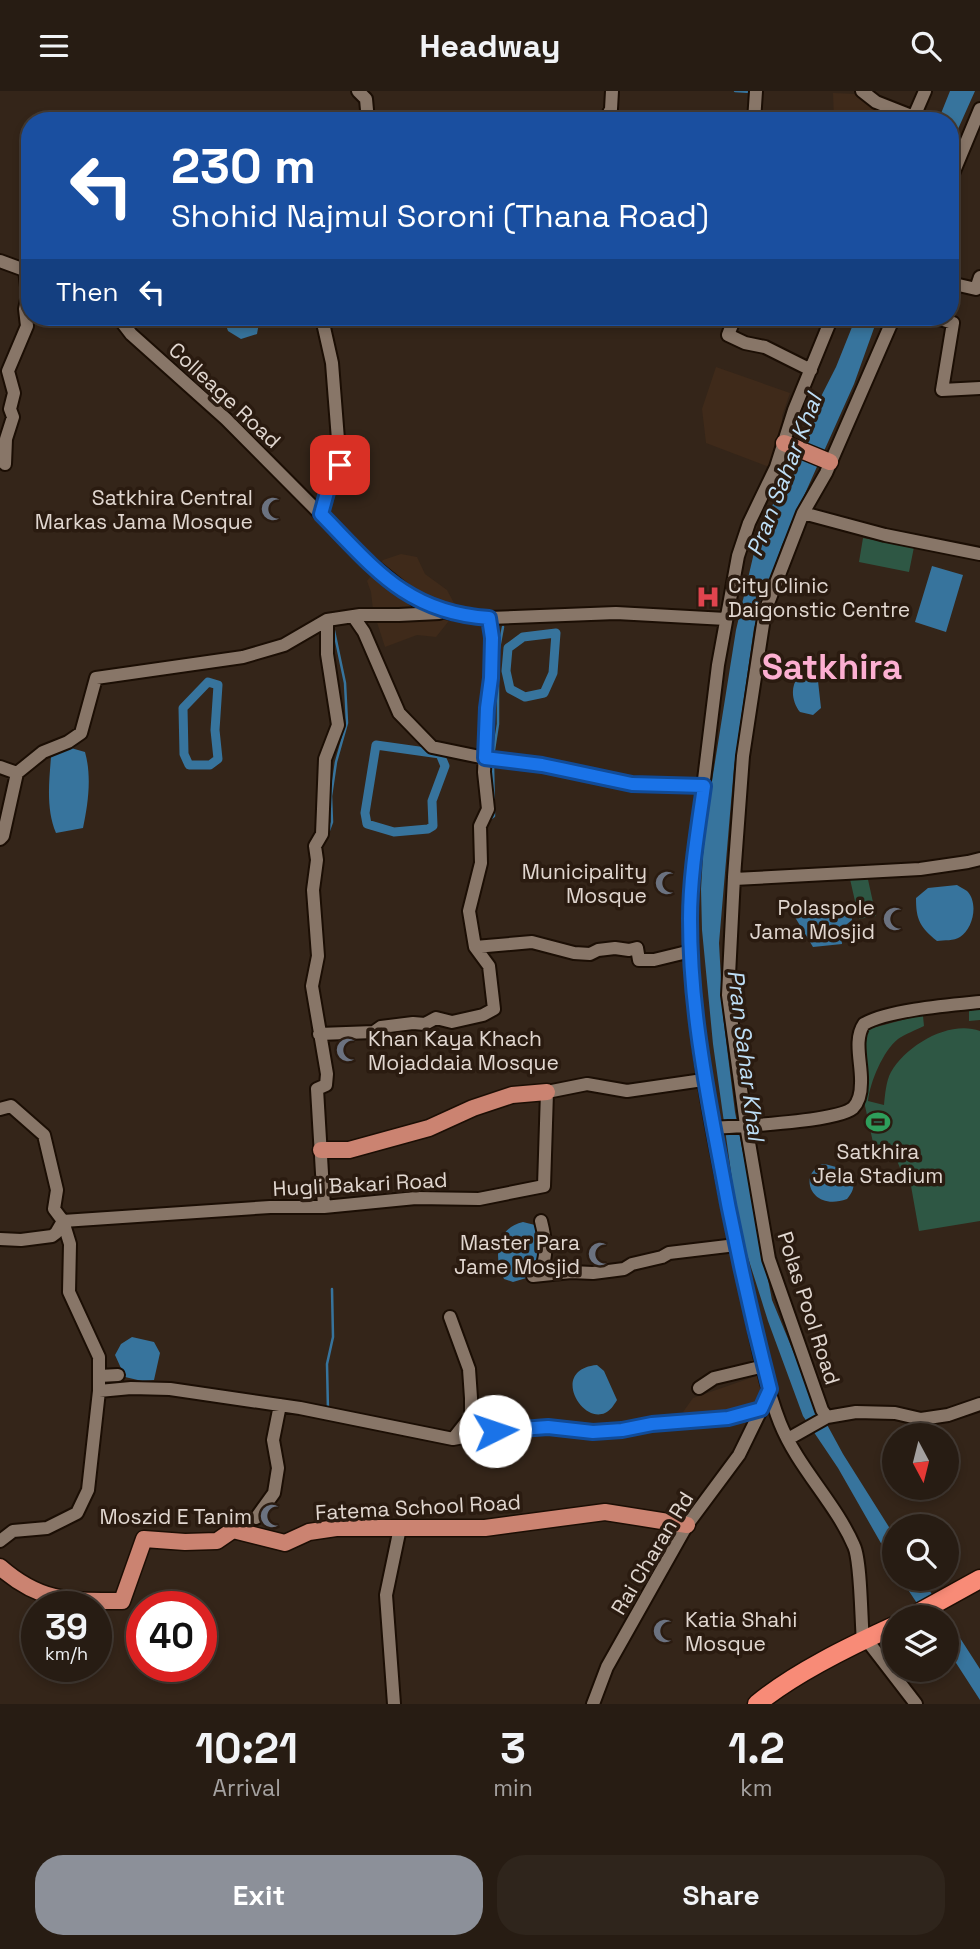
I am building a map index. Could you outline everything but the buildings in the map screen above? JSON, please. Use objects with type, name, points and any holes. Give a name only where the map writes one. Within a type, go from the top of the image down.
[{"type":"highway","points":[[932,1605],[980,1579]]},
{"type":"highway","points":[[757,1704],[784,1684],[882,1632]]},
{"type":"main road","points":[[784,443],[830,462]]},
{"type":"main road","points":[[321,1150],[349,1150],[429,1128],[473,1108],[512,1095],[547,1092]]},
{"type":"main road","name":"Fatema School Road","points":[[0,1567],[20,1584],[45,1596],[82,1601],[122,1601],[144,1539],[218,1541],[233,1530],[285,1543],[309,1532],[337,1528],[485,1528],[605,1512],[687,1525]]},
{"type":"street","points":[[358,91],[366,99],[367,112]]},
{"type":"street","points":[[610,112],[612,91]]},
{"type":"street","points":[[754,112],[755,91]]},
{"type":"street","points":[[862,91],[876,102],[898,112]]},
{"type":"street","points":[[916,112],[925,91]]},
{"type":"street","points":[[959,159],[980,109]]},
{"type":"street","points":[[0,261],[21,269]]},
{"type":"street","points":[[959,285],[976,289],[980,277]]},
{"type":"street","points":[[5,464],[6,439],[13,417],[10,409],[13,393],[8,370],[27,326]]},
{"type":"street","name":"Colleage Road","points":[[125,326],[226,419],[365,559],[416,600],[446,612],[489,618],[616,613],[726,619]]},
{"type":"street","points":[[321,514],[331,478],[340,465],[332,363],[324,326]]},
{"type":"street","points":[[732,326],[728,335],[765,347],[811,370]]},
{"type":"street","points":[[828,326],[776,467],[749,523],[732,585],[718,665],[691,886],[693,998],[703,1080],[736,1245],[780,1423],[794,1435],[856,1548],[864,1640],[916,1704]]},
{"type":"street","name":"Polas Pool Road","points":[[827,1417],[800,1352],[769,1259],[746,1125],[728,995],[734,879],[743,756],[765,611],[803,513],[830,462],[890,326]]},
{"type":"street","points":[[953,326],[942,390],[980,388]]},
{"type":"street","points":[[803,513],[885,535],[980,554]]},
{"type":"street","points":[[0,839],[3,836],[17,773],[43,752],[68,742],[81,733],[96,678],[243,657],[284,645],[327,620],[353,616],[446,612]]},
{"type":"street","points":[[353,616],[364,632],[399,713],[432,747],[485,758],[542,765],[632,784],[704,786]]},
{"type":"street","points":[[320,1034],[374,1032],[381,1027],[425,1024],[436,1018],[453,1022],[494,1009],[489,967],[475,947],[469,911],[481,863],[480,826],[488,809],[485,758],[491,678],[492,638],[489,618]]},
{"type":"street","points":[[324,1207],[317,1089],[326,1085],[327,1074],[312,986],[318,956],[313,890],[317,860],[315,846],[322,834],[325,759],[338,725],[327,653],[327,620]]},
{"type":"street","points":[[0,767],[17,773]]},
{"type":"street","points":[[734,879],[920,869],[980,859]]},
{"type":"street","points":[[475,947],[532,942],[573,953],[590,954],[598,950],[637,948],[639,960],[654,960],[691,951]]},
{"type":"street","points":[[713,1128],[820,1119],[852,1108],[859,1096],[861,1084],[859,1041],[864,1024],[909,1012],[980,1002]]},
{"type":"street","points":[[547,1092],[587,1084],[626,1091],[703,1080]]},
{"type":"street","name":"Hugli Bakari Road","points":[[63,1221],[270,1207],[324,1207],[416,1198],[480,1199],[544,1185],[547,1092]]},
{"type":"street","points":[[0,1109],[11,1106],[44,1135],[57,1190],[54,1209],[63,1221],[70,1244],[69,1291],[99,1357],[99,1391],[88,1490],[78,1513],[47,1528],[13,1531],[0,1541]]},
{"type":"street","points":[[0,1239],[21,1240],[52,1236],[63,1221]]},
{"type":"street","points":[[541,1221],[546,1250],[544,1266],[536,1276],[624,1269],[632,1263],[669,1253],[736,1245]]},
{"type":"street","points":[[450,1317],[469,1369],[471,1398],[471,1416],[453,1439]]},
{"type":"street","points":[[699,1388],[714,1378],[764,1366]]},
{"type":"street","points":[[99,1376],[118,1375]]},
{"type":"street","points":[[99,1391],[170,1389],[280,1405],[453,1439],[495,1431],[548,1427],[593,1432],[622,1430],[652,1424],[728,1418],[761,1409]]},
{"type":"street","name":"Rai Charan Rd","points":[[593,1704],[607,1667],[687,1525],[739,1455],[770,1389]]},
{"type":"street","points":[[794,1435],[827,1417],[856,1412],[895,1413],[921,1419],[948,1415],[980,1404]]},
{"type":"street","points":[[256,1518],[274,1493],[278,1468],[273,1440],[280,1405]]},
{"type":"street","points":[[394,1704],[386,1595],[400,1528]]},
{"type":"shaded area","points":[[833,93],[856,94],[887,112],[834,112]]},
{"type":"shaded area","points":[[716,367],[790,393],[782,416],[782,436],[769,467],[706,443],[702,409]]},
{"type":"shaded area","points":[[401,554],[417,557],[425,574],[447,590],[454,603],[448,622],[436,637],[417,635],[385,647],[367,581],[383,560]]},
{"type":"shaded area","points":[[762,1374],[759,1407],[696,1416],[683,1412],[693,1398]]},
{"type":"green space","points":[[863,538],[914,547],[909,572],[859,562]]},
{"type":"green space","points":[[867,875],[876,916],[859,919],[850,879]]},
{"type":"green space","points":[[980,1005],[980,1020],[969,1021],[969,1009],[923,1016],[924,1026],[892,1044],[871,1085],[868,1101],[884,1105],[891,1072],[918,1044],[942,1032],[955,1029],[980,1031],[980,1221],[919,1231],[911,1186],[904,1178],[890,1143],[874,1147],[865,1106],[865,1030],[921,1015]]},
{"type":"water","points":[[950,91],[975,91],[959,127],[959,112],[942,112]]},
{"type":"water","points":[[226,326],[258,326],[257,334],[241,339],[228,331]]},
{"type":"water","points":[[852,326],[875,326],[854,384],[782,545],[754,628],[734,767],[719,943],[723,1016],[735,1112],[772,1300],[812,1397],[843,1454],[882,1516],[882,1545],[838,1468],[803,1416],[768,1321],[739,1229],[713,1044],[702,930],[704,839],[736,630],[756,544],[807,424],[836,367]]},
{"type":"water","points":[[932,566],[963,575],[946,632],[915,622]]},
{"type":"water","points":[[811,674],[818,681],[821,708],[813,715],[800,712],[793,695],[798,677]]},
{"type":"water","points":[[71,748],[85,752],[87,761],[85,819],[83,828],[56,833],[49,805],[51,757],[58,750]]},
{"type":"water","points":[[957,885],[971,896],[971,922],[960,937],[937,941],[920,923],[916,898],[928,888]]},
{"type":"water","points":[[851,904],[852,920],[841,929],[842,944],[813,947],[790,909]]},
{"type":"water","points":[[822,1164],[837,1167],[849,1174],[854,1185],[847,1199],[825,1201],[812,1191],[810,1176],[814,1169]]},
{"type":"water","points":[[523,1222],[535,1225],[539,1244],[538,1257],[533,1276],[513,1282],[504,1279],[499,1262],[499,1245],[507,1230]]},
{"type":"water","points":[[132,1337],[154,1342],[160,1353],[154,1380],[142,1381],[125,1377],[115,1355],[121,1344]]},
{"type":"water","points":[[597,1365],[604,1371],[617,1400],[607,1412],[596,1414],[587,1411],[580,1404],[574,1395],[573,1385],[575,1376],[583,1369]]},
{"type":"water","points":[[909,1591],[930,1591],[938,1605],[918,1605]]},
{"type":"water","points":[[959,1637],[980,1669],[980,1700],[959,1668]]},
{"type":"waterway","points":[[735,91],[751,92]]},
{"type":"waterway","points":[[326,477],[328,469]]},
{"type":"waterway","points":[[441,603],[455,607]]},
{"type":"waterway","points":[[328,833],[332,822],[331,796],[336,762],[347,723],[345,683],[333,626]]},
{"type":"waterway","points":[[493,756],[498,724],[498,654],[503,627]]},
{"type":"waterway","points":[[556,633],[553,673],[544,693],[525,697],[510,689],[506,671],[508,648],[523,637],[556,633]]},
{"type":"waterway","points":[[208,682],[218,685],[215,730],[218,759],[210,765],[189,765],[184,754],[183,708],[208,682]]},
{"type":"waterway","points":[[376,745],[440,754],[445,766],[432,801],[433,826],[428,829],[394,832],[367,824],[365,813],[376,745]]},
{"type":"waterway","points":[[489,820],[494,816],[493,763]]},
{"type":"waterway","points":[[328,1411],[327,1364],[333,1337],[332,1289]]},
{"type":"place","name":"Satkhira Central Markas Jama Mosque","points":[[273,509]]},
{"type":"place","name":"City Clinic Daigonstic Centre","points":[[708,597]]},
{"type":"place","name":"Municipality Mosque","points":[[667,883]]},
{"type":"place","name":"Polaspole Jama Mosjid","points":[[895,919]]},
{"type":"place","name":"Khan Kaya Khach Mojaddaia Mosque","points":[[348,1050]]},
{"type":"place","name":"Satkhira Jela Stadium","points":[[878,1122]]},
{"type":"place","name":"Master Para Jame Mosjid","points":[[600,1254]]},
{"type":"place","name":"Moszid E Tanim","points":[[272,1516]]},
{"type":"place","name":"Katia Shahi Mosque","points":[[665,1631]]},
{"type":"district","name":"Satkhira","points":[[832,667]]},
{"type":"route","points":[[340,465],[331,478],[321,514],[350,544],[396,586],[416,600],[446,612],[489,618],[492,638],[491,678],[485,758],[542,765],[632,784],[704,786],[691,886],[693,998],[703,1080],[731,1223],[770,1389],[766,1402],[761,1409],[728,1418],[652,1424],[622,1430],[593,1432],[548,1427],[495,1431]]},
{"type":"water label","name":"Pran Sahar Khal","points":[[784,475]]},
{"type":"water label","name":"Pran Sahar Khal","points":[[746,1055]]}]
